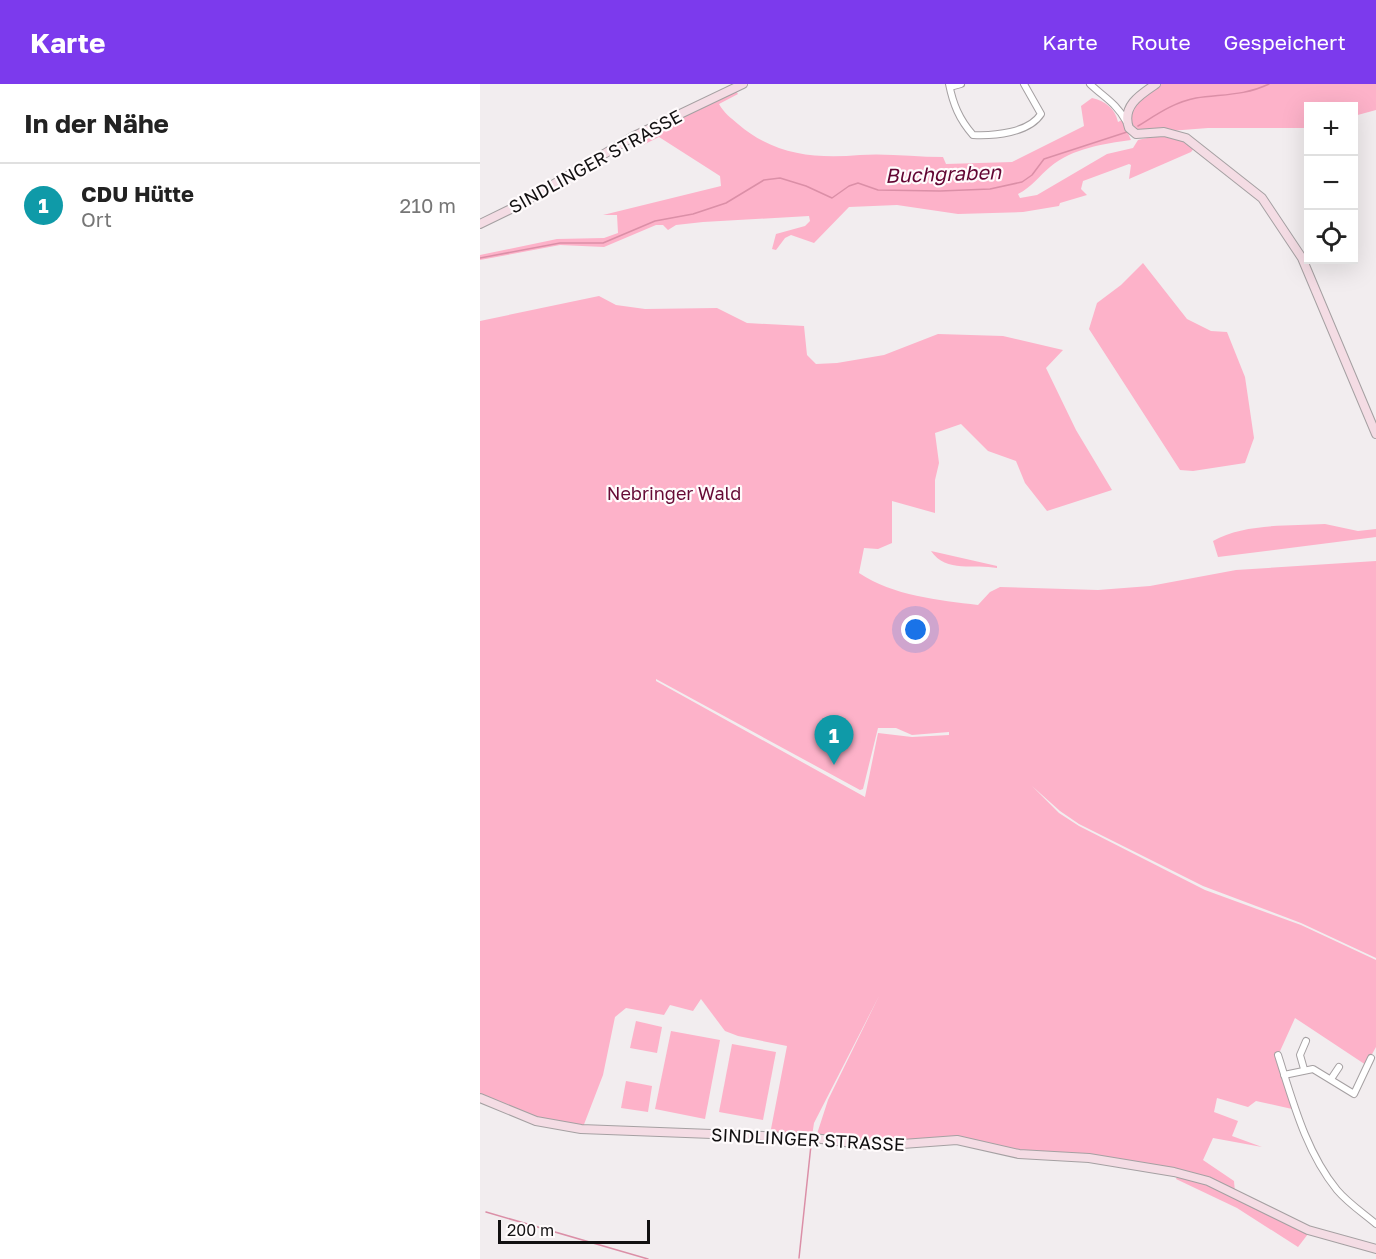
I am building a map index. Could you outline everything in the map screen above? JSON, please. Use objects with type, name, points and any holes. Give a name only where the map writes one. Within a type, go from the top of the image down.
[{"type":"street","name":"SINDLINGER STRASSE","points":[[480,224],[519,205],[628,139],[743,84]]},
{"type":"street","points":[[961,84],[949,86],[954,107],[973,135],[1001,134],[1036,121],[1041,114],[1024,84]]},
{"type":"street","points":[[1090,84],[1118,107],[1136,134],[1164,132],[1186,138],[1262,198],[1302,258],[1376,434]]},
{"type":"street","points":[[1127,123],[1130,106],[1138,96],[1156,84]]},
{"type":"street","points":[[1304,1069],[1300,1055],[1306,1041]]},
{"type":"street","points":[[1278,1055],[1303,1131],[1331,1181],[1340,1194],[1376,1224]]},
{"type":"street","points":[[1284,1075],[1304,1069],[1313,1069],[1354,1094],[1371,1058]]},
{"type":"street","points":[[1331,1079],[1339,1066]]},
{"type":"street","name":"SINDLINGER STRASSE","points":[[480,1098],[536,1121],[581,1129],[814,1138],[875,1146],[957,1140],[1012,1153],[1089,1158],[1174,1172],[1208,1181],[1308,1230],[1376,1249]]},
{"type":"green space","points":[[1160,84],[1376,84],[1376,110],[1358,115],[1358,102],[1304,102],[1304,128],[1208,128],[1144,133],[1134,129],[1130,122],[1132,106]]},
{"type":"green space","points":[[736,91],[738,94],[719,104],[733,120],[766,142],[796,153],[811,155],[881,154],[943,157],[946,164],[1012,162],[1084,126],[1081,106],[1092,98],[1109,106],[1118,122],[1122,120],[1131,140],[1099,145],[1068,155],[1018,194],[1020,198],[1037,195],[1107,154],[1133,148],[1138,140],[1168,137],[1195,147],[1191,152],[1129,179],[1131,165],[1129,164],[1083,181],[1081,189],[1087,195],[1060,203],[1059,206],[1023,212],[958,214],[897,205],[849,207],[814,243],[791,235],[785,238],[776,250],[772,249],[776,234],[805,226],[810,221],[809,216],[703,222],[676,225],[668,230],[663,225],[656,225],[604,247],[560,245],[480,260],[480,255],[557,239],[604,238],[618,233],[617,215],[603,215],[721,186],[720,176],[659,137],[643,145],[639,137]]},
{"type":"green space","points":[[1143,263],[1187,319],[1211,331],[1227,332],[1245,377],[1254,438],[1245,463],[1193,471],[1180,470],[1089,329],[1097,303],[1121,285]]},
{"type":"green space","name":"Nebringer Wald","points":[[599,296],[616,305],[645,309],[717,308],[747,323],[804,326],[807,355],[816,364],[884,355],[938,334],[1003,336],[1063,350],[1046,368],[1076,430],[1112,490],[1047,511],[1025,483],[1016,461],[988,451],[961,424],[935,433],[939,463],[935,480],[935,513],[892,501],[892,543],[878,549],[864,548],[859,573],[872,581],[901,592],[978,605],[990,592],[1000,587],[1098,590],[1150,586],[1236,570],[1376,561],[1376,958],[1301,923],[1203,886],[1079,824],[1060,811],[1032,786],[1059,813],[1079,826],[1205,890],[1301,925],[1376,960],[1376,1047],[1366,1065],[1295,1018],[1276,1060],[1292,1109],[1256,1101],[1248,1107],[1217,1098],[1214,1112],[1238,1121],[1232,1136],[1262,1147],[1213,1138],[1203,1160],[1234,1181],[1235,1192],[1184,1172],[1020,1152],[968,1139],[875,1144],[816,1137],[828,1100],[879,996],[814,1123],[812,1136],[776,1135],[771,1129],[787,1046],[738,1036],[725,1031],[701,999],[693,1011],[670,1005],[664,1015],[626,1008],[615,1017],[603,1075],[583,1127],[548,1121],[480,1095],[480,321]],"holes":[[[656,679],[860,790],[863,789],[878,728],[896,728],[912,735],[949,732],[949,735],[912,737],[878,733],[865,797]]]},
{"type":"green space","points":[[1325,524],[1358,531],[1376,529],[1376,537],[1218,557],[1213,541],[1225,535],[1253,528]]},
{"type":"green space","points":[[931,551],[997,566],[997,568],[953,565],[937,558]]},
{"type":"green space","points":[[636,1021],[662,1027],[657,1053],[630,1048]]},
{"type":"green space","points":[[671,1031],[720,1040],[705,1119],[655,1109]]},
{"type":"green space","points":[[732,1044],[776,1052],[763,1120],[719,1112]]},
{"type":"green space","points":[[626,1081],[652,1086],[648,1112],[621,1108]]},
{"type":"green space","points":[[1178,1175],[1195,1179],[1308,1234],[1298,1247],[1237,1208],[1176,1179]]},
{"type":"waterway","name":"Buchgraben","points":[[1138,126],[1166,109],[1188,100],[1242,93],[1269,84]]},
{"type":"waterway","name":"Buchgraben","points":[[480,258],[560,243],[603,243],[655,221],[693,214],[726,203],[764,180],[780,178],[806,186],[832,198],[849,186],[858,183],[878,190],[990,189],[1022,182],[1032,175],[1044,159],[1127,132]]},
{"type":"waterway","points":[[799,1258],[811,1145]]},
{"type":"waterway","points":[[486,1212],[648,1259]]},
{"type":"place","name":"CDU Hütte","points":[[834,765]]}]
